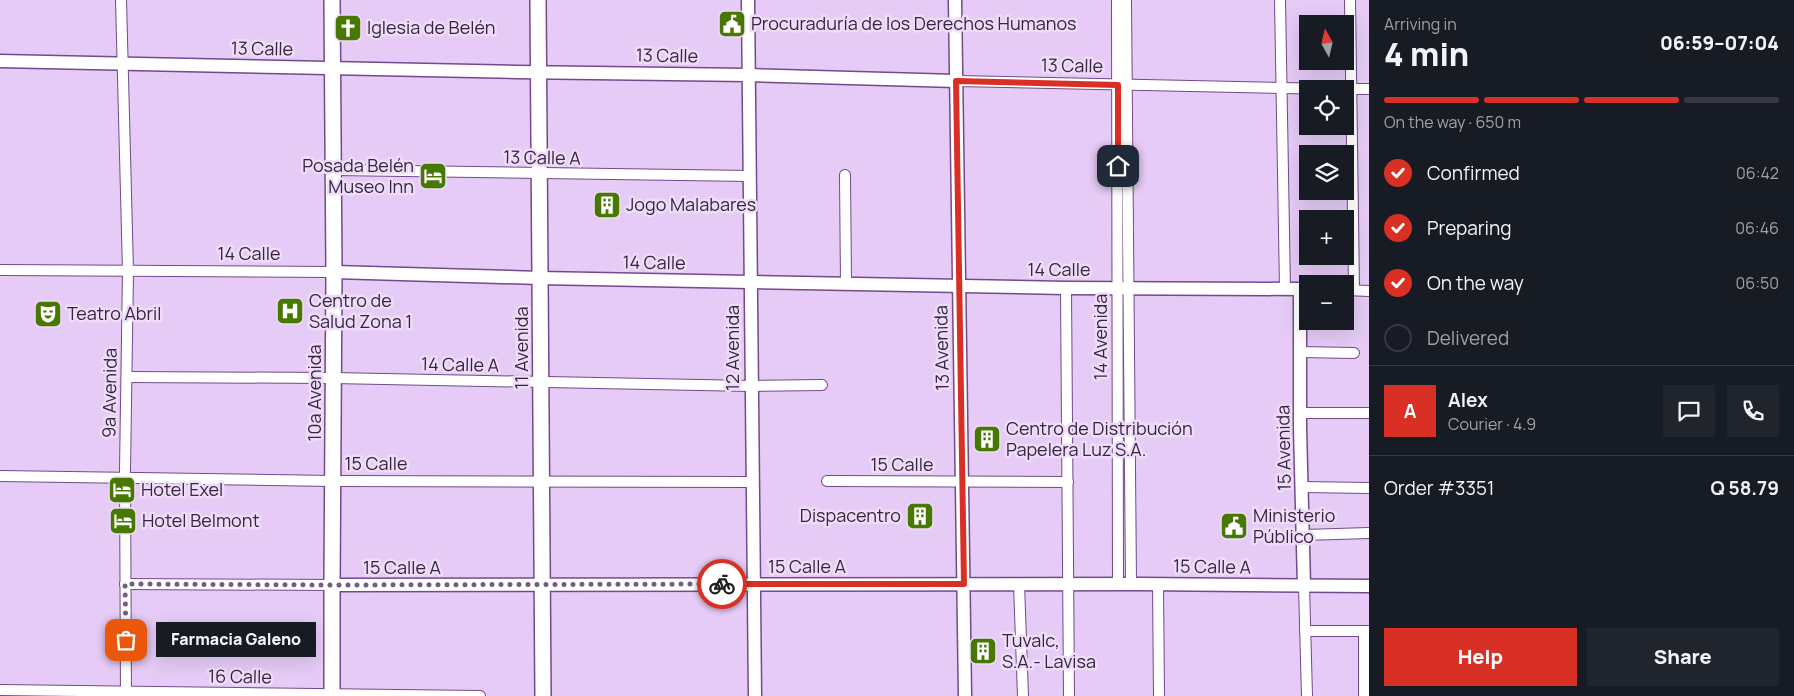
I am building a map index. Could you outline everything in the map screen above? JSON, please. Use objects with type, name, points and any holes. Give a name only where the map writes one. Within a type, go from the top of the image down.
[{"type":"main road","name":"10a Avenida","points":[[332,0],[334,170],[332,695]]},
{"type":"main road","name":"11 Avenida","points":[[538,0],[543,696]]},
{"type":"street","name":"9a Avenida","points":[[121,0],[128,271],[125,478],[126,694]]},
{"type":"street","name":"12 Avenida","points":[[748,0],[755,696]]},
{"type":"street","name":"13 Avenida","points":[[955,0],[965,696]]},
{"type":"street","name":"14 Avenida","points":[[1117,0],[1122,85]]},
{"type":"street","name":"14 Avenida","points":[[1124,584],[1122,85],[1126,0]]},
{"type":"street","points":[[1280,0],[1285,289]]},
{"type":"street","points":[[1348,80],[1350,0]]},
{"type":"street","name":"13 Calle","points":[[0,61],[748,75],[1299,88]]},
{"type":"street","points":[[1354,89],[1369,89]]},
{"type":"street","points":[[1348,135],[1350,275]]},
{"type":"street","name":"13 Calle A","points":[[334,170],[750,176]]},
{"type":"street","points":[[845,175],[846,283]]},
{"type":"street","name":"14 Calle","points":[[0,270],[334,272],[1066,288],[1299,289]]},
{"type":"street","name":"14 Avenida","points":[[1066,288],[1069,696]]},
{"type":"street","points":[[1354,290],[1369,290]]},
{"type":"street","name":"15 Avenida","points":[[1302,330],[1300,413],[1306,696]]},
{"type":"street","points":[[1301,352],[1354,353]]},
{"type":"street","name":"14 Calle A","points":[[127,377],[333,378],[751,386],[822,385]]},
{"type":"street","points":[[1300,413],[1369,413]]},
{"type":"street","name":"15 Calle","points":[[0,476],[334,481],[752,482]]},
{"type":"street","name":"15 Calle","points":[[827,481],[1068,482]]},
{"type":"street","points":[[1302,487],[1369,488]]},
{"type":"street","points":[[1304,534],[1369,533]]},
{"type":"street","name":"15 Calle A","points":[[125,584],[1158,584],[1369,586]]},
{"type":"street","points":[[1019,584],[1023,696]]},
{"type":"street","points":[[1158,584],[1159,696]]},
{"type":"street","points":[[1305,631],[1366,631],[1364,696]]},
{"type":"street","name":"16 Calle","points":[[0,690],[126,694],[480,696]]},
{"type":"way so far","points":[[126,640],[125,584],[722,584]]},
{"type":"place","name":"Procuraduría de los Derechos Humanos","points":[[732,24]]},
{"type":"place","name":"Iglesia de Belén","points":[[348,28]]},
{"type":"place","name":"Posada Belén Museo Inn","points":[[433,176]]},
{"type":"place","name":"Jogo Malabares","points":[[607,205]]},
{"type":"place","name":"Centro de Salud Zona 1","points":[[290,311]]},
{"type":"place","name":"Teatro Abril","points":[[48,314]]},
{"type":"place","name":"Centro de Distribución Papelera Luz S.A.","points":[[987,439]]},
{"type":"place","name":"Hotel Exel","points":[[122,490]]},
{"type":"place","name":"Dispacentro","points":[[920,516]]},
{"type":"place","name":"Hotel Belmont","points":[[123,521]]},
{"type":"place","name":"Ministerio Público","points":[[1234,526]]},
{"type":"place","name":"Farmacia Galeno","points":[[126,640]]},
{"type":"place","name":"Tuvalc, S.A.- Lavisa","points":[[983,651]]},
{"type":"route","points":[[722,584],[964,584],[956,81],[1118,85],[1118,166]]}]
